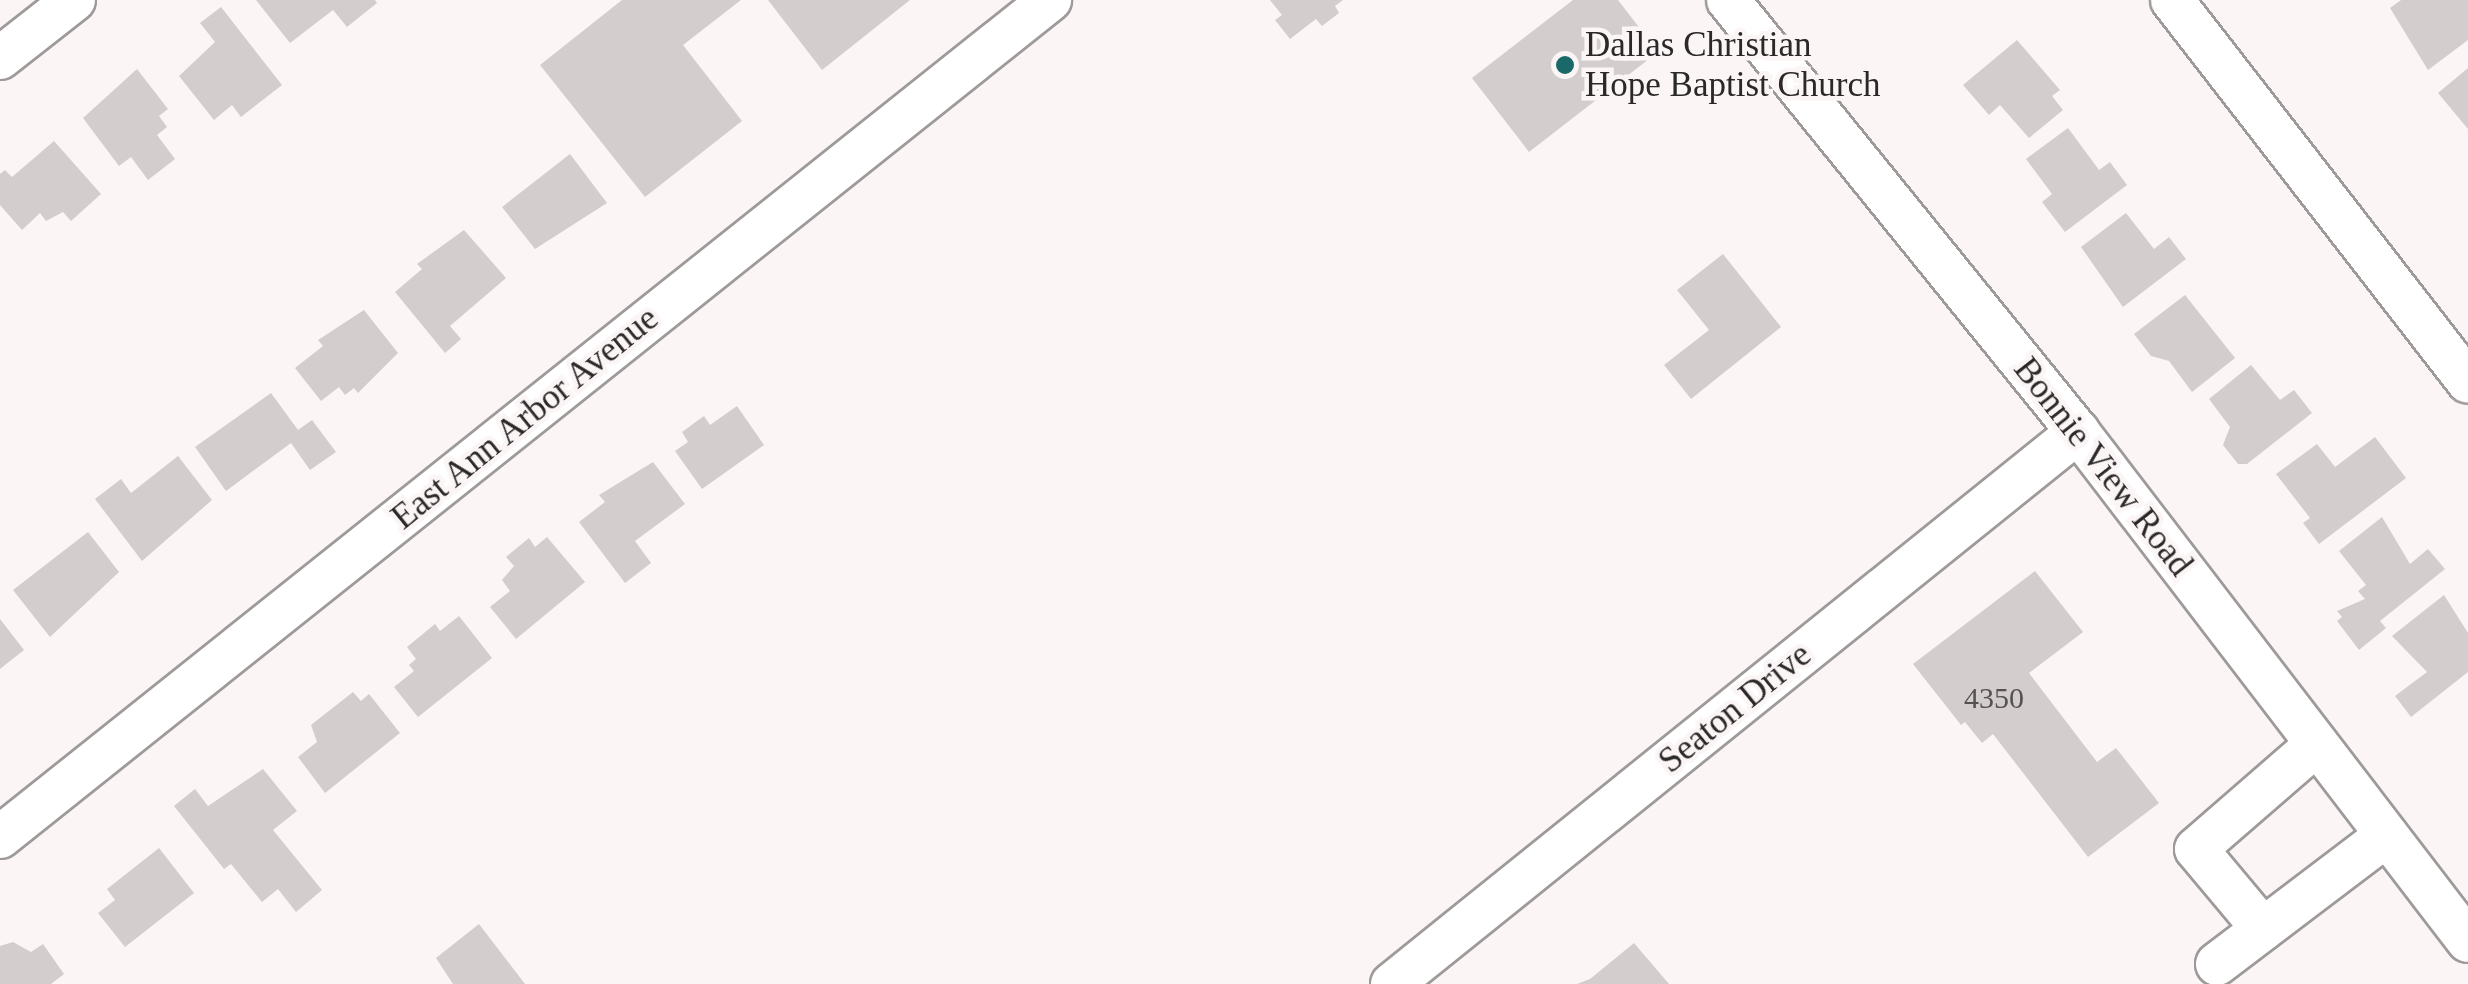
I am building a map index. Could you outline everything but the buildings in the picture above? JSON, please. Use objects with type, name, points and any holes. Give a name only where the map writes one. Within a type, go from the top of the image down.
[{"type":"street","points":[[0,58],[74,0]]},
{"type":"street","name":"East Ann Arbor Avenue","points":[[0,836],[1050,0]]},
{"type":"street","name":"Bonnie View Road","points":[[1728,0],[2078,432],[2468,941]]},
{"type":"street","points":[[2172,0],[2468,382]]},
{"type":"street","name":"Seaton Drive","points":[[1392,984],[2078,432]]},
{"type":"street","points":[[2263,928],[2196,849],[2316,744]]},
{"type":"street","points":[[2217,964],[2387,835]]},
{"type":"place","name":"Dallas Christian Hope Baptist Church","points":[[1565,65]]}]
